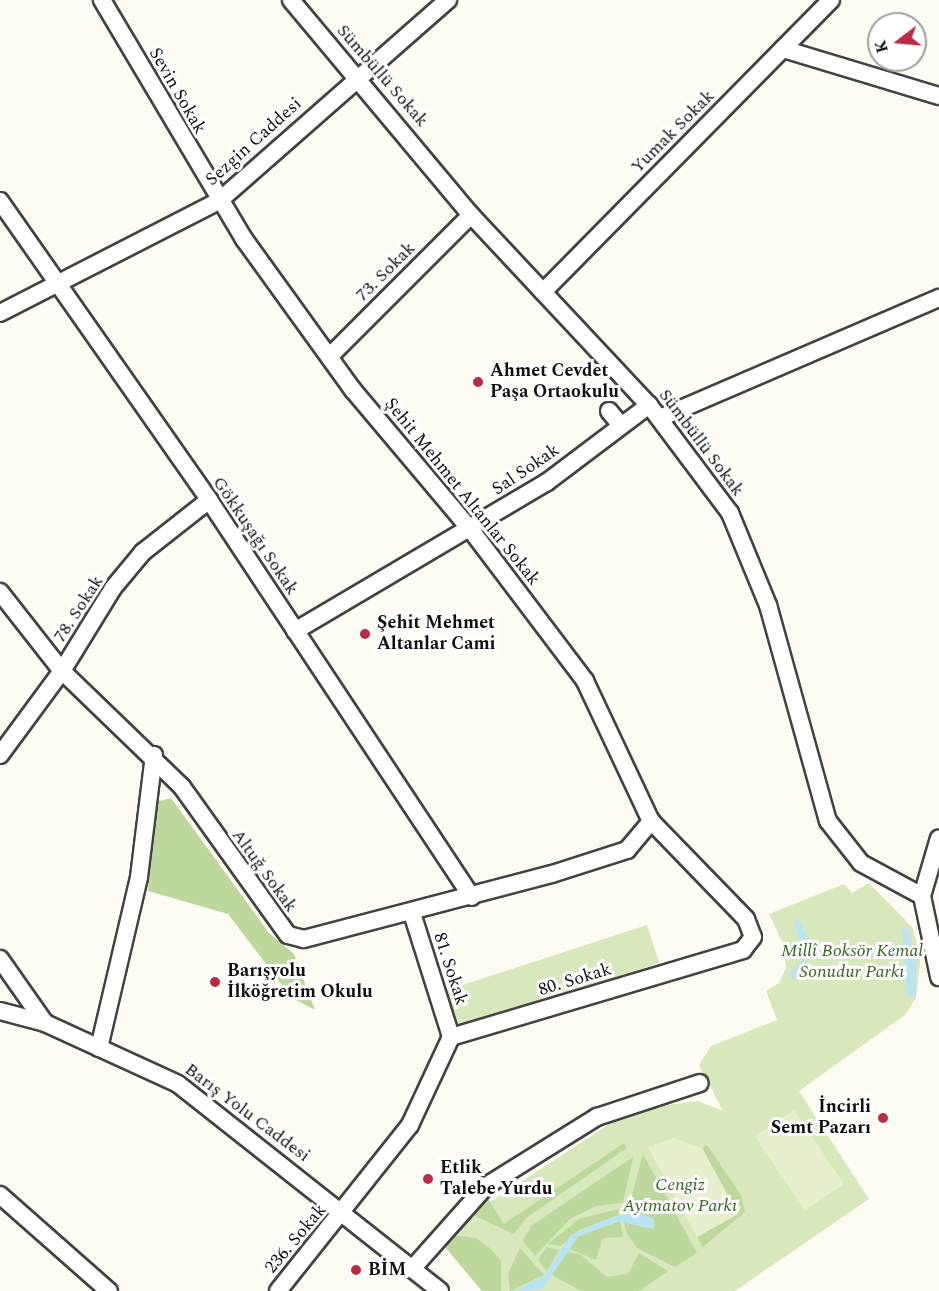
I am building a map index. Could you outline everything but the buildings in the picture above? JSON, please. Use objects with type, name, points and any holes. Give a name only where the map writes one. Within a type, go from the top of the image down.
[{"type":"street","name":"Sevin Sokak","points":[[102,0],[219,201]]},
{"type":"street","name":"Sümbüllü Sokak","points":[[291,0],[358,75],[471,215],[649,405],[730,513],[754,563],[828,821],[861,863],[921,896]]},
{"type":"street","name":"Sezgin Caddesi","points":[[0,313],[219,201],[358,75],[448,0]]},
{"type":"street","name":"Yumak Sokak","points":[[543,292],[831,0]]},
{"type":"street","points":[[783,49],[939,96]]},
{"type":"street","name":"Gökkuşağı Sokak","points":[[0,201],[55,286],[209,500],[472,897]]},
{"type":"street","name":"Şehit Mehmet Altanlar Sokak","points":[[219,201],[330,356],[471,530],[585,681],[651,821]]},
{"type":"street","name":"73. Sokak","points":[[330,356],[471,215]]},
{"type":"street","points":[[660,418],[939,298]]},
{"type":"street","name":"Sal Sokak","points":[[295,631],[471,530],[547,482],[620,424],[649,405]]},
{"type":"street","points":[[609,411],[620,424]]},
{"type":"street","name":"78. Sokak","points":[[0,755],[63,671],[113,588],[143,552],[209,500]]},
{"type":"street","name":"Altuğ Sokak","points":[[0,592],[63,671],[154,755],[288,935],[304,939],[412,914],[627,850],[651,821]]},
{"type":"street","points":[[99,1048],[139,878],[154,755]]},
{"type":"street","name":"80. Sokak","points":[[451,1037],[750,944],[746,919],[651,821]]},
{"type":"street","points":[[939,838],[921,896],[939,977]]},
{"type":"street","name":"81. Sokak","points":[[412,914],[451,1037]]},
{"type":"street","points":[[0,959],[45,1023]]},
{"type":"street","name":"Barış Yolu Caddesi","points":[[0,1011],[45,1023],[178,1084],[345,1212],[440,1291]]},
{"type":"street","points":[[345,1212],[421,1108],[451,1037]]},
{"type":"street","points":[[412,1269],[486,1186],[597,1117],[700,1083]]},
{"type":"street","points":[[0,1195],[109,1291]]},
{"type":"street","name":"236. Sokak","points":[[278,1291],[345,1212]]},
{"type":"green space","points":[[171,798],[269,933],[294,954],[315,1010],[292,998],[228,914],[148,891],[155,802]]},
{"type":"green space","name":"Cengiz Aytmatov Parkı","points":[[869,883],[912,927],[921,955],[916,998],[905,1015],[799,1091],[869,1199],[735,1291],[482,1291],[446,1248],[450,1235],[485,1194],[490,1202],[614,1121],[644,1108],[698,1101],[723,1111],[699,1065],[711,1046],[777,1020],[766,991],[779,983],[786,968],[783,944],[769,914],[844,884],[852,893]]},
{"type":"green space","points":[[647,925],[659,963],[457,1029],[444,991]]},
{"type":"green space","points":[[794,1110],[844,1184],[805,1210],[755,1136]]},
{"type":"green space","points":[[673,1138],[702,1148],[738,1214],[697,1237],[648,1147]]},
{"type":"green space","points":[[624,1143],[627,1148],[526,1218],[514,1234],[467,1212],[485,1194],[504,1224]]},
{"type":"green space","points":[[707,1145],[741,1195],[745,1212],[703,1247],[697,1237],[738,1214],[702,1148]]},
{"type":"green space","points":[[643,1154],[697,1253],[675,1267],[637,1248],[627,1234],[624,1222],[646,1228],[654,1219],[627,1214]]},
{"type":"green space","points":[[633,1157],[623,1203],[596,1206],[570,1219],[535,1256],[523,1241],[531,1226]]},
{"type":"green space","points":[[622,1208],[619,1215],[579,1230],[561,1246],[548,1244],[579,1219]]},
{"type":"green space","points":[[620,1221],[623,1237],[603,1238],[596,1260],[567,1248],[579,1236]]},
{"type":"green space","points":[[450,1235],[476,1238],[491,1249],[501,1261],[501,1291],[482,1291],[446,1248]]},
{"type":"green space","points":[[546,1247],[559,1250],[547,1271],[538,1260]]},
{"type":"green space","points":[[520,1248],[544,1275],[510,1291],[508,1274]]},
{"type":"green space","points":[[565,1252],[580,1254],[607,1277],[628,1274],[639,1253],[668,1271],[639,1291],[581,1291],[552,1275]]},
{"type":"water","points":[[799,919],[813,952],[794,981],[790,975],[804,958],[794,921]]},
{"type":"water","points":[[902,927],[907,929],[916,963],[916,997],[907,994]]},
{"type":"water","points":[[638,1213],[654,1219],[654,1229],[620,1221],[579,1236],[541,1290],[516,1291],[546,1274],[571,1235],[615,1216]]},
{"type":"waterway","points":[[813,952],[906,957]]},
{"type":"place","name":"Ahmet Cevdet Paşa Ortaokulu","points":[[478,382]]},
{"type":"place","name":"Şehit Mehmet Altanlar Cami","points":[[365,634]]},
{"type":"place","name":"Barışyolu İlköğretim Okulu","points":[[215,982]]},
{"type":"place","name":"İncirli Semt Pazarı","points":[[883,1118]]},
{"type":"place","name":"Etlik Talebe Yurdu","points":[[428,1179]]},
{"type":"place","name":"BİM","points":[[356,1270]]},
{"type":"park label","name":"Millî Boksör Kemal Sonudur Parkı","points":[[852,962]]}]
